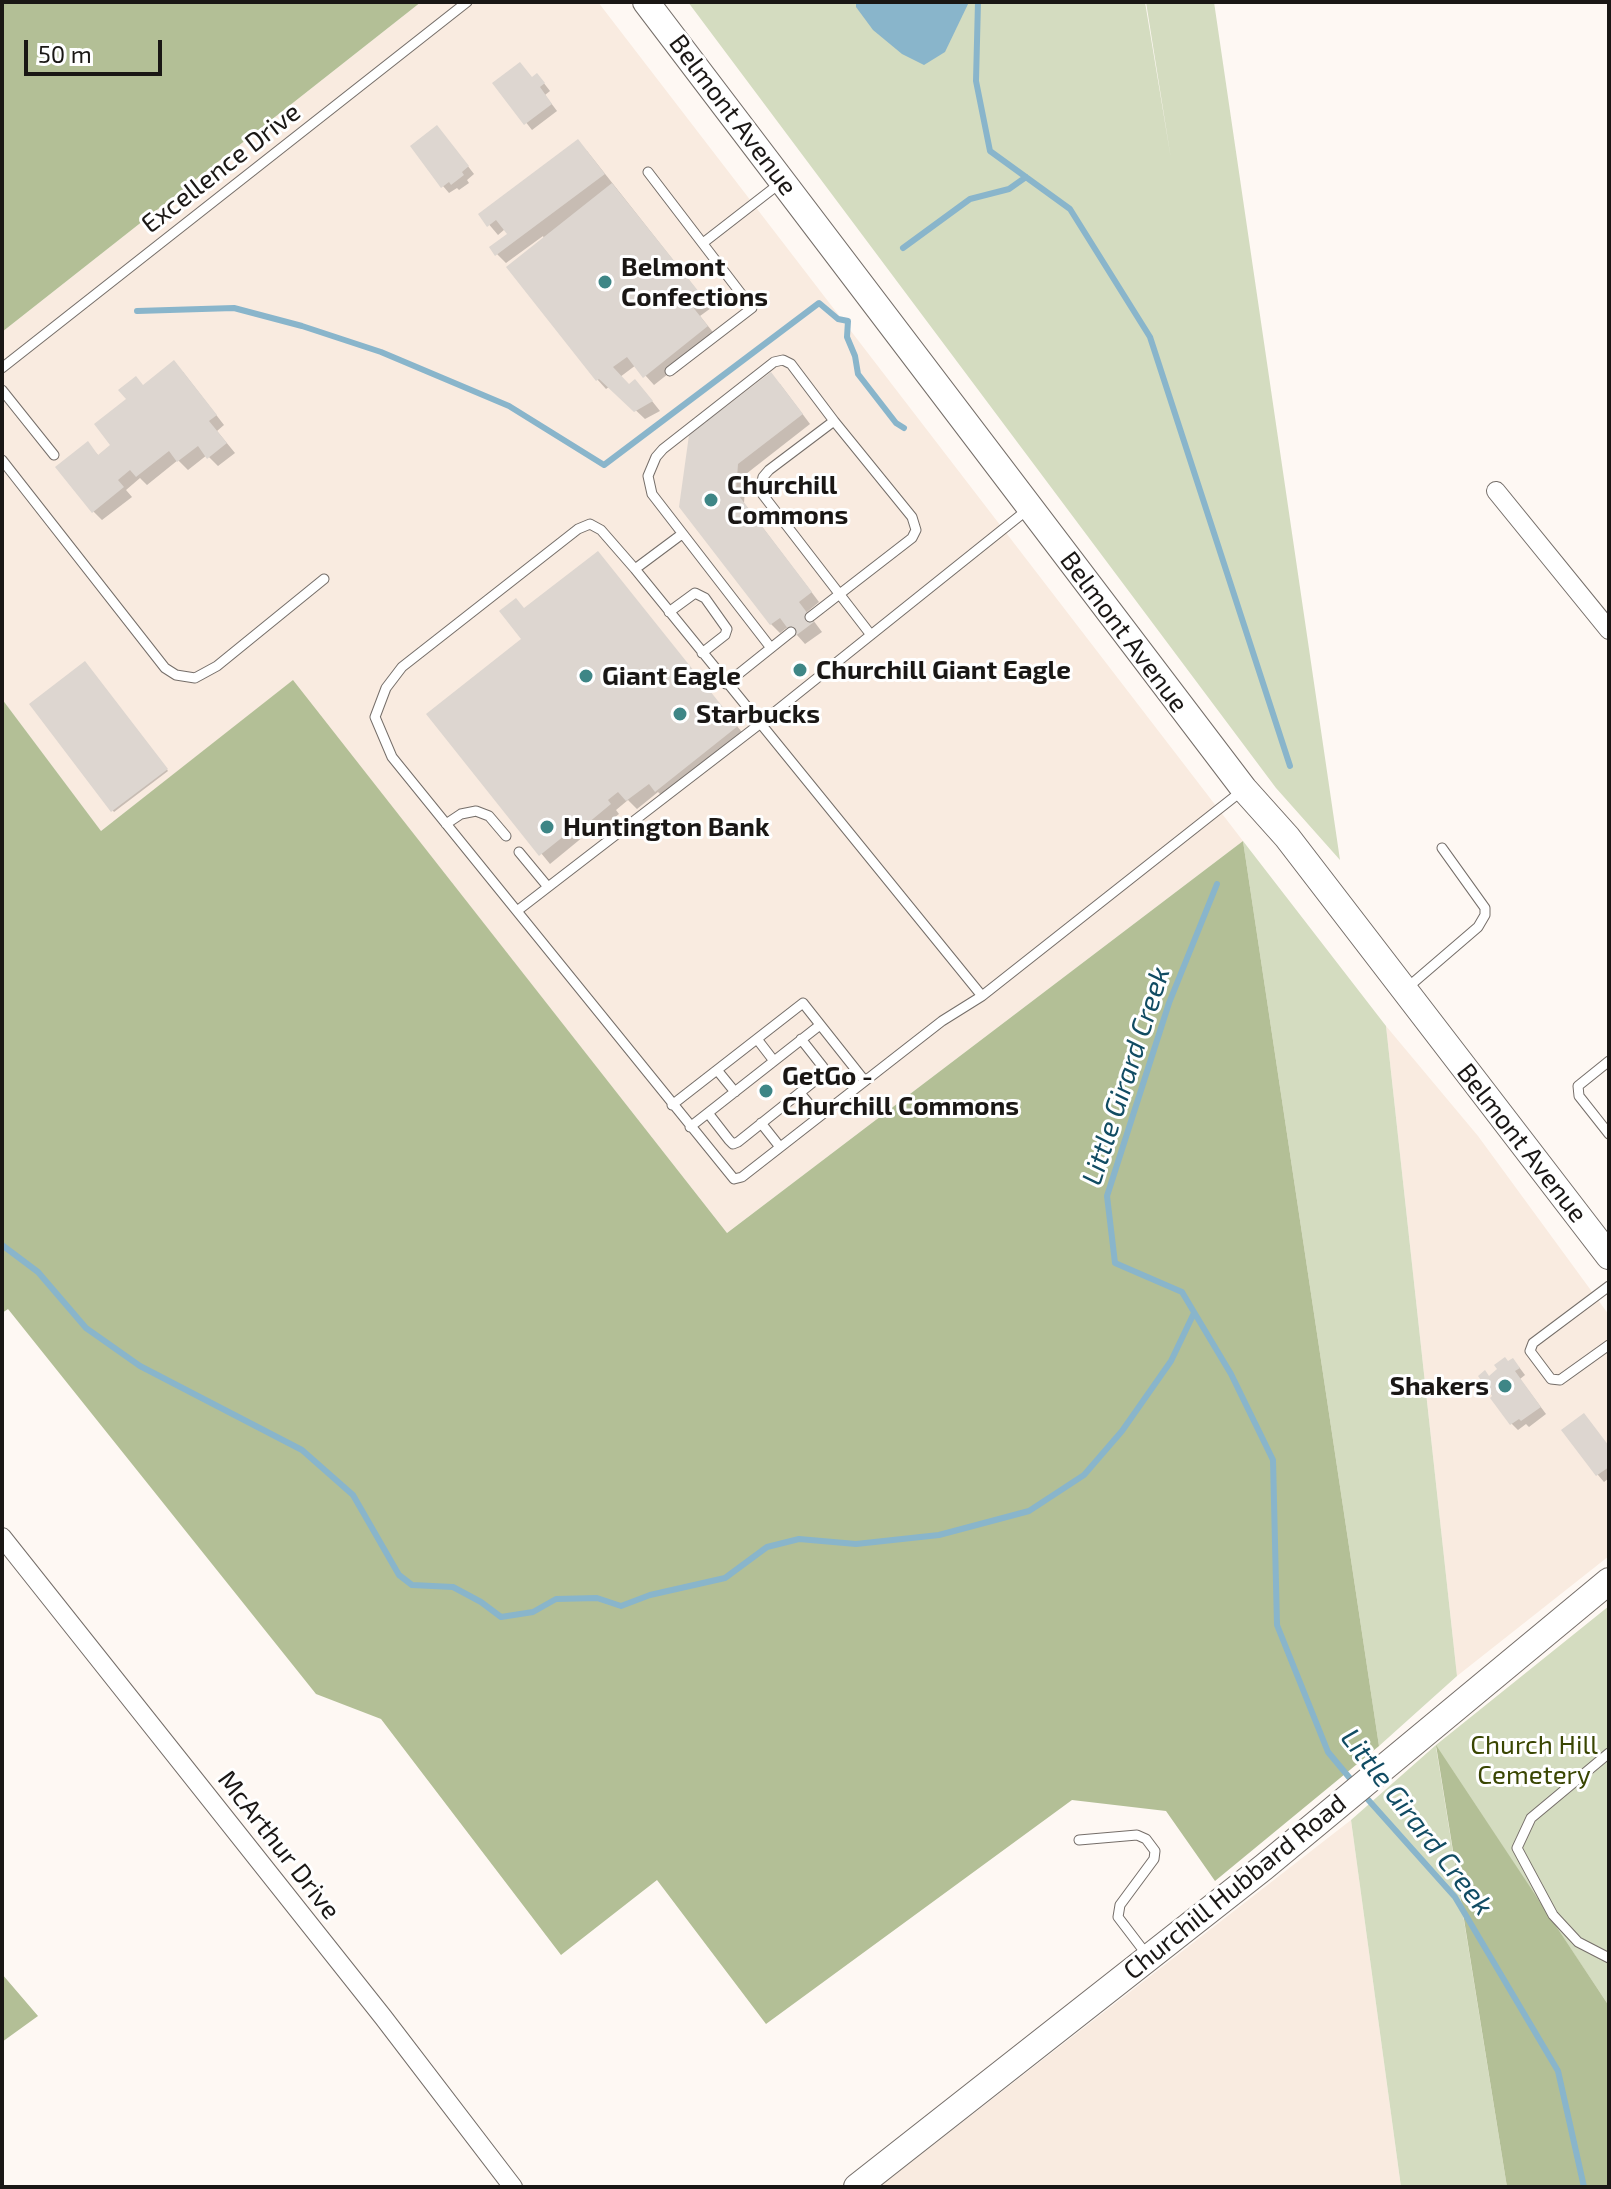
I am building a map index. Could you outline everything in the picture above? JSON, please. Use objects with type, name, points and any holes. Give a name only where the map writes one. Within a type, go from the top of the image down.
[{"type":"main road","name":"Belmont Avenue","points":[[646,2],[1244,789],[1287,837],[1609,1256]]},
{"type":"main road","name":"Churchill Hubbard Road","points":[[857,2187],[1264,1867],[1609,1581]]},
{"type":"street","points":[[1496,491],[1609,630]]},
{"type":"street","name":"McArthur Drive","points":[[2,1537],[383,2017],[513,2187]]},
{"type":"lane","name":"Excellence Drive","points":[[2,368],[467,2]]},
{"type":"lane","points":[[648,172],[752,308],[670,371]]},
{"type":"lane","points":[[703,243],[783,180]]},
{"type":"lane","points":[[771,648],[648,488],[648,476],[656,457],[774,362],[783,360],[791,364],[912,517],[916,530],[912,538],[810,617]]},
{"type":"lane","points":[[2,390],[54,455]]},
{"type":"lane","points":[[834,421],[769,470],[760,483],[763,498],[871,635]]},
{"type":"lane","points":[[2,460],[165,668],[176,675],[195,678],[217,666],[324,579]]},
{"type":"lane","points":[[517,911],[761,723],[1030,508]]},
{"type":"lane","points":[[982,996],[635,569],[601,530],[590,524],[578,529],[402,667],[386,688],[375,717],[392,757],[734,1179],[742,1177],[942,1021],[982,996],[1244,789]]},
{"type":"lane","points":[[635,569],[682,534]]},
{"type":"lane","points":[[669,612],[695,593],[705,598],[727,629],[725,635],[702,653]]},
{"type":"lane","points":[[726,684],[791,632]]},
{"type":"lane","points":[[446,824],[461,814],[476,811],[489,816],[506,836]]},
{"type":"lane","points":[[1404,990],[1478,927],[1485,915],[1485,908],[1442,848]]},
{"type":"lane","points":[[519,852],[548,887]]},
{"type":"lane","points":[[672,1105],[803,1003],[864,1080]]},
{"type":"lane","points":[[690,1127],[820,1025]]},
{"type":"lane","points":[[757,1039],[774,1061]]},
{"type":"lane","points":[[708,1113],[733,1144],[800,1093],[824,1071],[801,1039]]},
{"type":"lane","points":[[1609,1061],[1578,1086],[1579,1096],[1609,1134]]},
{"type":"lane","points":[[717,1070],[735,1092]]},
{"type":"lane","points":[[800,1093],[819,1116]]},
{"type":"lane","points":[[761,1123],[780,1147]]},
{"type":"lane","points":[[1609,1286],[1533,1343],[1530,1351],[1551,1379],[1560,1380],[1609,1345]]},
{"type":"lane","points":[[1609,1753],[1531,1818],[1517,1848],[1553,1915],[1578,1942],[1609,1958]]},
{"type":"lane","points":[[1079,1840],[1137,1835],[1146,1839],[1155,1851],[1154,1859],[1120,1905],[1118,1917],[1149,1957]]},
{"type":"shaded area","points":[[421,2],[598,2],[1243,841],[727,1233],[293,681],[101,831],[2,699],[2,332]]},
{"type":"shaded area","points":[[1386,1026],[1478,1136],[1609,1315],[1609,1556],[1457,1676]]},
{"type":"shaded area","points":[[1351,1820],[1401,2187],[879,2187]]},
{"type":"green space","points":[[2,2],[421,2],[2,332]]},
{"type":"green space","points":[[688,2],[1145,2],[1171,159],[1146,2],[1214,2],[1340,860],[1276,788]]},
{"type":"green space","points":[[293,680],[727,1233],[1243,841],[1379,1746],[1215,1881],[1166,1811],[1072,1800],[766,2024],[657,1880],[561,1955],[381,1719],[316,1694],[8,1309],[2,1313],[2,699],[101,831]]},
{"type":"green space","points":[[1243,841],[1386,1026],[1457,1676],[1379,1746]]},
{"type":"green space","name":"Church Hill Cemetery","points":[[1609,1606],[1609,2006],[1436,1747],[1507,2187],[1401,2187],[1351,1820],[1436,1745]]},
{"type":"green space","points":[[1436,1745],[1609,2006],[1609,2187],[1507,2187]]},
{"type":"green space","points":[[2,1974],[38,2016],[2,2042]]},
{"type":"water","points":[[856,2],[969,2],[945,52],[924,65],[902,54],[873,30],[856,7]]},
{"type":"building","points":[[520,62],[532,77],[537,73],[545,83],[540,87],[552,104],[524,125],[492,83]]},
{"type":"building","points":[[437,125],[469,166],[462,172],[464,175],[441,188],[410,146]]},
{"type":"building","points":[[578,139],[605,174],[495,256],[489,247],[507,234],[496,220],[487,227],[478,214]]},
{"type":"building","name":"Belmont Confections","points":[[612,183],[703,297],[692,306],[708,326],[643,378],[627,357],[613,367],[629,384],[635,379],[653,401],[634,412],[599,379],[596,381],[506,267]]},
{"type":"building","points":[[174,360],[217,415],[209,421],[227,443],[207,459],[198,446],[177,462],[169,451],[136,477],[130,470],[118,480],[124,487],[92,513],[55,467],[88,441],[98,455],[110,445],[94,424],[126,399],[118,390],[136,376],[143,385]]},
{"type":"building","name":"Churchill Commons","points":[[771,372],[803,414],[738,464],[736,492],[812,592],[799,602],[814,622],[794,637],[780,618],[770,625],[679,507],[689,435]]},
{"type":"building","name":"Giant Eagle","points":[[598,551],[738,726],[655,792],[649,784],[626,801],[618,792],[608,800],[611,804],[582,828],[579,824],[539,856],[426,714],[521,639],[499,611],[516,598],[524,608]]},
{"type":"building","points":[[85,661],[168,769],[111,812],[29,704]]},
{"type":"building","name":"Shakers","points":[[1505,1357],[1508,1361],[1513,1358],[1520,1368],[1515,1371],[1541,1407],[1510,1425],[1478,1376],[1485,1370],[1489,1376],[1497,1369],[1494,1365]]},
{"type":"building","points":[[1584,1413],[1609,1446],[1609,1467],[1596,1476],[1561,1430]]},
{"type":"waterway","name":"Little Girard Creek","points":[[978,2],[976,81],[990,151],[1070,209],[1150,337],[1290,766]]},
{"type":"waterway","points":[[903,248],[970,199],[1009,189],[1026,177]]},
{"type":"waterway","points":[[137,311],[234,308],[381,352],[509,406],[604,465],[819,303],[838,319],[848,321],[847,337],[858,374],[896,423],[904,428]]},
{"type":"waterway","name":"Little Girard Creek","points":[[1217,884],[1169,1003],[1107,1196],[1115,1263],[1182,1292],[1231,1374],[1273,1460],[1277,1625],[1328,1752],[1353,1782]]},
{"type":"waterway","points":[[2,1245],[38,1272],[86,1328],[140,1366],[302,1450],[353,1495],[399,1575],[412,1585],[453,1587],[501,1617],[533,1612],[556,1599],[597,1598],[621,1606],[650,1595],[725,1578],[767,1547],[799,1539],[856,1544],[939,1535],[1029,1511],[1084,1475],[1122,1431],[1171,1361],[1194,1313]]},
{"type":"waterway","name":"Little Girard Creek","points":[[1363,1794],[1455,1897],[1558,2071],[1584,2187]]},
{"type":"place","name":"Belmont Confections","points":[[605,282]]},
{"type":"place","name":"Churchill Commons","points":[[711,500]]},
{"type":"place","name":"Churchill Giant Eagle","points":[[800,670]]},
{"type":"place","name":"Giant Eagle","points":[[586,676]]},
{"type":"place","name":"Starbucks","points":[[680,714]]},
{"type":"place","name":"Huntington Bank","points":[[547,827]]},
{"type":"place","name":"GetGo - Churchill Commons","points":[[766,1091]]},
{"type":"place","name":"Shakers","points":[[1505,1386]]}]
